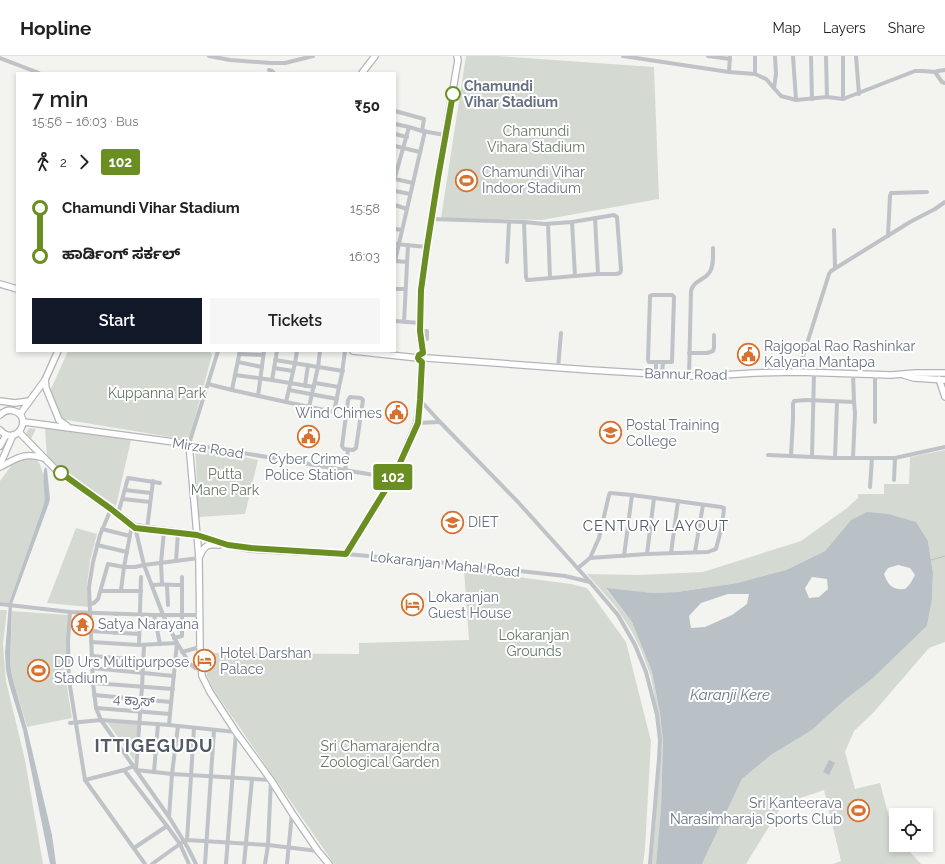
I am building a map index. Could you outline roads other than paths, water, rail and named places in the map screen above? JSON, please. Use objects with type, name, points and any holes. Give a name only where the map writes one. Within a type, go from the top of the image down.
[{"type":"main road","points":[[363,72],[375,56]]},
{"type":"main road","points":[[454,56],[458,63]]},
{"type":"main road","points":[[346,554],[392,478],[418,423],[420,400],[419,355],[425,356],[420,331],[421,290],[431,220],[458,63],[457,56]]},
{"type":"main road","points":[[0,284],[16,289]]},
{"type":"main road","points":[[20,414],[45,380],[58,352]]},
{"type":"main road","points":[[371,352],[390,353],[420,360]]},
{"type":"main road","name":"Bannur Road","points":[[425,356],[558,368],[689,376],[722,376],[755,373],[798,372],[875,375],[945,373]]},
{"type":"main road","points":[[902,374],[914,378],[942,379],[945,397]]},
{"type":"main road","points":[[45,380],[47,392],[59,420],[71,428]]},
{"type":"main road","points":[[0,401],[16,403],[29,401]]},
{"type":"main road","points":[[0,401],[7,410]]},
{"type":"main road","points":[[0,415],[7,410],[14,410],[20,414],[23,422],[21,429],[16,434],[0,466]]},
{"type":"main road","name":"Mirza Road","points":[[23,422],[189,444]]},
{"type":"main road","points":[[0,430],[6,435],[16,434],[55,469],[133,526]]},
{"type":"main road","points":[[0,446],[6,435]]},
{"type":"main road","points":[[189,444],[199,558],[200,647],[202,676],[210,692],[236,732],[271,780],[328,864]]},
{"type":"main road","points":[[0,466],[23,456],[36,455],[44,458]]},
{"type":"main road","name":"Lokaranjan Mahal Road","points":[[133,526],[197,535],[228,545],[251,548],[346,554]]},
{"type":"main road","points":[[199,558],[203,548],[207,545],[228,545]]},
{"type":"street","points":[[209,56],[230,60],[271,63],[285,63],[313,56]]},
{"type":"street","points":[[623,56],[729,72],[755,74],[764,77],[781,96],[796,100],[827,98],[843,99],[915,72],[935,72],[945,70]]},
{"type":"street","points":[[710,56],[730,58],[729,72]]},
{"type":"street","points":[[755,74],[756,56]]},
{"type":"street","points":[[774,88],[776,74],[775,56]]},
{"type":"street","points":[[793,56],[796,100]]},
{"type":"street","points":[[811,56],[812,99]]},
{"type":"street","points":[[826,56],[827,98]]},
{"type":"street","points":[[843,56],[843,99]]},
{"type":"street","points":[[856,56],[859,94]]},
{"type":"street","points":[[0,58],[36,72]]},
{"type":"street","points":[[269,70],[273,72]]},
{"type":"street","points":[[935,72],[942,82],[945,83]]},
{"type":"street","points":[[396,111],[424,119],[424,131],[420,152],[402,230],[397,244],[427,247]]},
{"type":"street","points":[[396,124],[445,135]]},
{"type":"street","points":[[397,167],[402,157],[410,127]]},
{"type":"street","points":[[396,134],[407,137]]},
{"type":"street","points":[[396,146],[420,152]]},
{"type":"street","points":[[396,155],[402,157]]},
{"type":"street","points":[[396,177],[413,183]]},
{"type":"street","points":[[396,191],[410,194]]},
{"type":"street","points":[[888,236],[891,193],[927,192]]},
{"type":"street","points":[[798,372],[830,270],[945,203]]},
{"type":"street","points":[[396,205],[407,209]]},
{"type":"street","points":[[431,220],[524,222],[548,224],[572,222],[614,215],[617,217],[620,273],[528,280],[526,278],[524,222]]},
{"type":"street","points":[[595,218],[598,274]]},
{"type":"street","points":[[507,262],[510,222]]},
{"type":"street","points":[[572,222],[575,276]]},
{"type":"street","points":[[548,224],[550,278]]},
{"type":"street","points":[[396,229],[402,230]]},
{"type":"street","points":[[834,230],[835,267]]},
{"type":"street","points":[[404,322],[408,245]]},
{"type":"street","points":[[689,376],[691,291],[694,284],[709,274],[713,258],[713,248]]},
{"type":"street","points":[[396,261],[407,262]]},
{"type":"street","points":[[396,289],[406,289]]},
{"type":"street","points":[[653,295],[672,295],[674,299],[672,362],[663,362],[649,362],[648,360],[650,296],[653,295]]},
{"type":"street","points":[[396,321],[420,323]]},
{"type":"street","points":[[420,331],[427,331],[427,339]]},
{"type":"street","points":[[558,368],[561,333]]},
{"type":"street","points":[[690,354],[707,353],[713,351],[714,335]]},
{"type":"street","points":[[189,444],[218,352]]},
{"type":"street","points":[[232,390],[240,352],[263,353],[258,396]]},
{"type":"street","points":[[272,380],[277,352]]},
{"type":"street","points":[[286,402],[297,352]]},
{"type":"street","points":[[309,407],[320,352]]},
{"type":"street","points":[[208,384],[334,412],[345,352]]},
{"type":"street","points":[[275,360],[342,371]]},
{"type":"street","points":[[238,362],[262,367]]},
{"type":"street","points":[[656,362],[656,374]]},
{"type":"street","points":[[662,375],[663,362]]},
{"type":"street","points":[[305,386],[308,365]]},
{"type":"street","points":[[274,368],[293,371]]},
{"type":"street","points":[[812,457],[814,373]]},
{"type":"street","points":[[236,374],[305,386],[314,385],[339,387]]},
{"type":"street","points":[[853,458],[855,413],[854,374]]},
{"type":"street","points":[[875,375],[875,422]]},
{"type":"street","points":[[289,390],[337,399]]},
{"type":"street","points":[[350,397],[361,398],[363,401],[356,448],[353,450],[348,450],[344,449],[342,446],[348,400],[350,397]]},
{"type":"street","points":[[420,400],[518,502],[578,568],[618,615],[635,645],[646,672],[657,715],[660,740],[650,864]]},
{"type":"street","points":[[790,456],[793,402],[854,402]]},
{"type":"street","points":[[835,458],[837,402]]},
{"type":"street","points":[[418,423],[440,422]]},
{"type":"street","name":"Mirza Road","points":[[189,444],[392,478]]},
{"type":"street","points":[[768,455],[835,458],[895,458],[945,447]]},
{"type":"street","points":[[345,470],[348,450]]},
{"type":"street","points":[[870,487],[872,458]]},
{"type":"street","points":[[894,480],[895,458]]},
{"type":"street","points":[[118,514],[128,479],[130,478],[160,483]]},
{"type":"street","points":[[147,529],[153,481]]},
{"type":"street","points":[[125,490],[151,493]]},
{"type":"street","points":[[578,568],[590,558],[600,538],[610,494],[612,493],[723,508],[724,513],[722,526],[715,549],[708,552],[590,558]]},
{"type":"street","points":[[624,556],[632,495]]},
{"type":"street","points":[[647,554],[654,498]]},
{"type":"street","points":[[123,499],[150,502]]},
{"type":"street","points":[[672,553],[678,502]]},
{"type":"street","points":[[695,552],[703,505]]},
{"type":"street","points":[[111,509],[97,545],[89,587],[92,668],[96,708],[101,720],[186,841],[196,864]]},
{"type":"street","points":[[121,590],[124,567],[133,526]]},
{"type":"street","points":[[133,526],[144,565],[163,615],[174,638],[190,664],[195,668],[201,669]]},
{"type":"street","points":[[102,529],[130,536]]},
{"type":"street","points":[[162,584],[161,563],[164,531]]},
{"type":"street","points":[[176,561],[178,533]]},
{"type":"street","points":[[97,545],[127,552]]},
{"type":"street","name":"Lokaranjan Mahal Road","points":[[346,554],[572,577],[590,582]]},
{"type":"street","points":[[90,604],[94,603],[98,599],[108,564],[124,567],[135,567],[199,558]]},
{"type":"street","points":[[139,645],[141,577]]},
{"type":"street","points":[[174,638],[182,636],[182,577]]},
{"type":"street","points":[[152,585],[182,585]]},
{"type":"street","points":[[167,586],[168,605]]},
{"type":"street","points":[[101,591],[141,591]]},
{"type":"street","points":[[0,604],[70,612],[140,615],[200,615]]},
{"type":"street","points":[[70,612],[68,641],[69,680],[85,780],[145,864]]},
{"type":"street","points":[[115,633],[116,614]]},
{"type":"street","points":[[154,615],[160,644]]},
{"type":"street","points":[[91,631],[139,634]]},
{"type":"street","points":[[91,642],[139,645],[177,643]]},
{"type":"street","points":[[168,725],[177,643]]},
{"type":"street","points":[[135,768],[144,645]]},
{"type":"street","points":[[182,652],[200,647]]},
{"type":"street","points":[[92,656],[175,663]]},
{"type":"street","points":[[92,668],[174,676]]},
{"type":"street","points":[[93,683],[173,689]]},
{"type":"street","points":[[94,695],[171,702]]},
{"type":"street","name":"4 ಕ್ರಾಸ್","points":[[96,708],[170,714]]},
{"type":"street","points":[[70,723],[101,720],[236,732],[226,864]]},
{"type":"street","points":[[154,772],[158,724]]},
{"type":"street","points":[[170,817],[172,774],[178,726]]},
{"type":"street","points":[[186,841],[194,728]]},
{"type":"street","points":[[205,864],[214,730]]},
{"type":"street","points":[[85,780],[135,768],[172,774],[271,780],[268,845],[265,864]]},
{"type":"street","points":[[124,770],[180,844],[188,862],[183,864]]},
{"type":"street","points":[[244,864],[252,778]]},
{"type":"street","points":[[288,864],[292,813]]},
{"type":"street","points":[[134,848],[167,826]]},
{"type":"street","points":[[152,864],[186,841],[268,845],[318,851]]},
{"type":"water","points":[[45,467],[47,469],[50,499],[12,604],[10,663],[52,835],[56,864],[50,864],[23,730],[6,670],[5,653],[9,603],[44,504],[43,475]]},
{"type":"water","name":"Karanji Kere","points":[[867,512],[888,514],[916,522],[928,541],[933,573],[932,599],[927,626],[872,679],[846,699],[812,730],[771,755],[742,779],[702,864],[656,864],[661,807],[663,741],[660,714],[652,672],[632,622],[606,588],[653,593],[677,592],[737,583],[786,570],[825,551],[851,520]],"holes":[[[898,565],[910,568],[915,575],[905,589],[897,589],[891,586],[884,574],[888,568]],[[812,577],[827,579],[828,589],[819,597],[809,598],[805,588]],[[728,594],[749,594],[747,604],[732,615],[705,627],[691,628],[689,616],[701,603]]]},
{"type":"water","points":[[829,760],[835,763],[829,775],[823,772]]},
{"type":"waterway","points":[[931,560],[945,556]]},
{"type":"place","name":"Chamundi Vihar Stadium","points":[[453,94]]},
{"type":"place","name":"Chamundi Vihar Indoor Stadium","points":[[467,180]]},
{"type":"place","name":"Rajgopal Rao Rashinkar Kalyana Mantapa","points":[[748,354]]},
{"type":"place","name":"Wind Chimes","points":[[397,413]]},
{"type":"place","name":"Postal Training College","points":[[611,433]]},
{"type":"place","name":"Cyber Crime Police Station","points":[[309,437]]},
{"type":"place","name":"DIET","points":[[452,522]]},
{"type":"place","name":"Lokaranjan Guest House","points":[[412,605]]},
{"type":"place","name":"Satya Narayana","points":[[83,624]]},
{"type":"place","name":"Hotel Darshan Palace","points":[[205,661]]},
{"type":"place","name":"DD Urs Multipurpose Stadium","points":[[39,670]]},
{"type":"place","name":"Sri Kanteerava Narasimharaja Sports Club","points":[[858,811]]},
{"type":"district","name":"CENTURY LAYOUT","points":[[656,526]]},
{"type":"district","name":"ITTIGEGUDU","points":[[154,745]]},
{"type":"park label","name":"Chamundi Vihara Stadium","points":[[536,140]]},
{"type":"park label","name":"Kuppanna Park","points":[[157,393]]},
{"type":"park label","name":"Putta Mane Park","points":[[225,482]]},
{"type":"park label","name":"Lokaranjan Grounds","points":[[534,644]]},
{"type":"park label","name":"Sri Chamarajendra Zoological Garden","points":[[380,754]]}]
